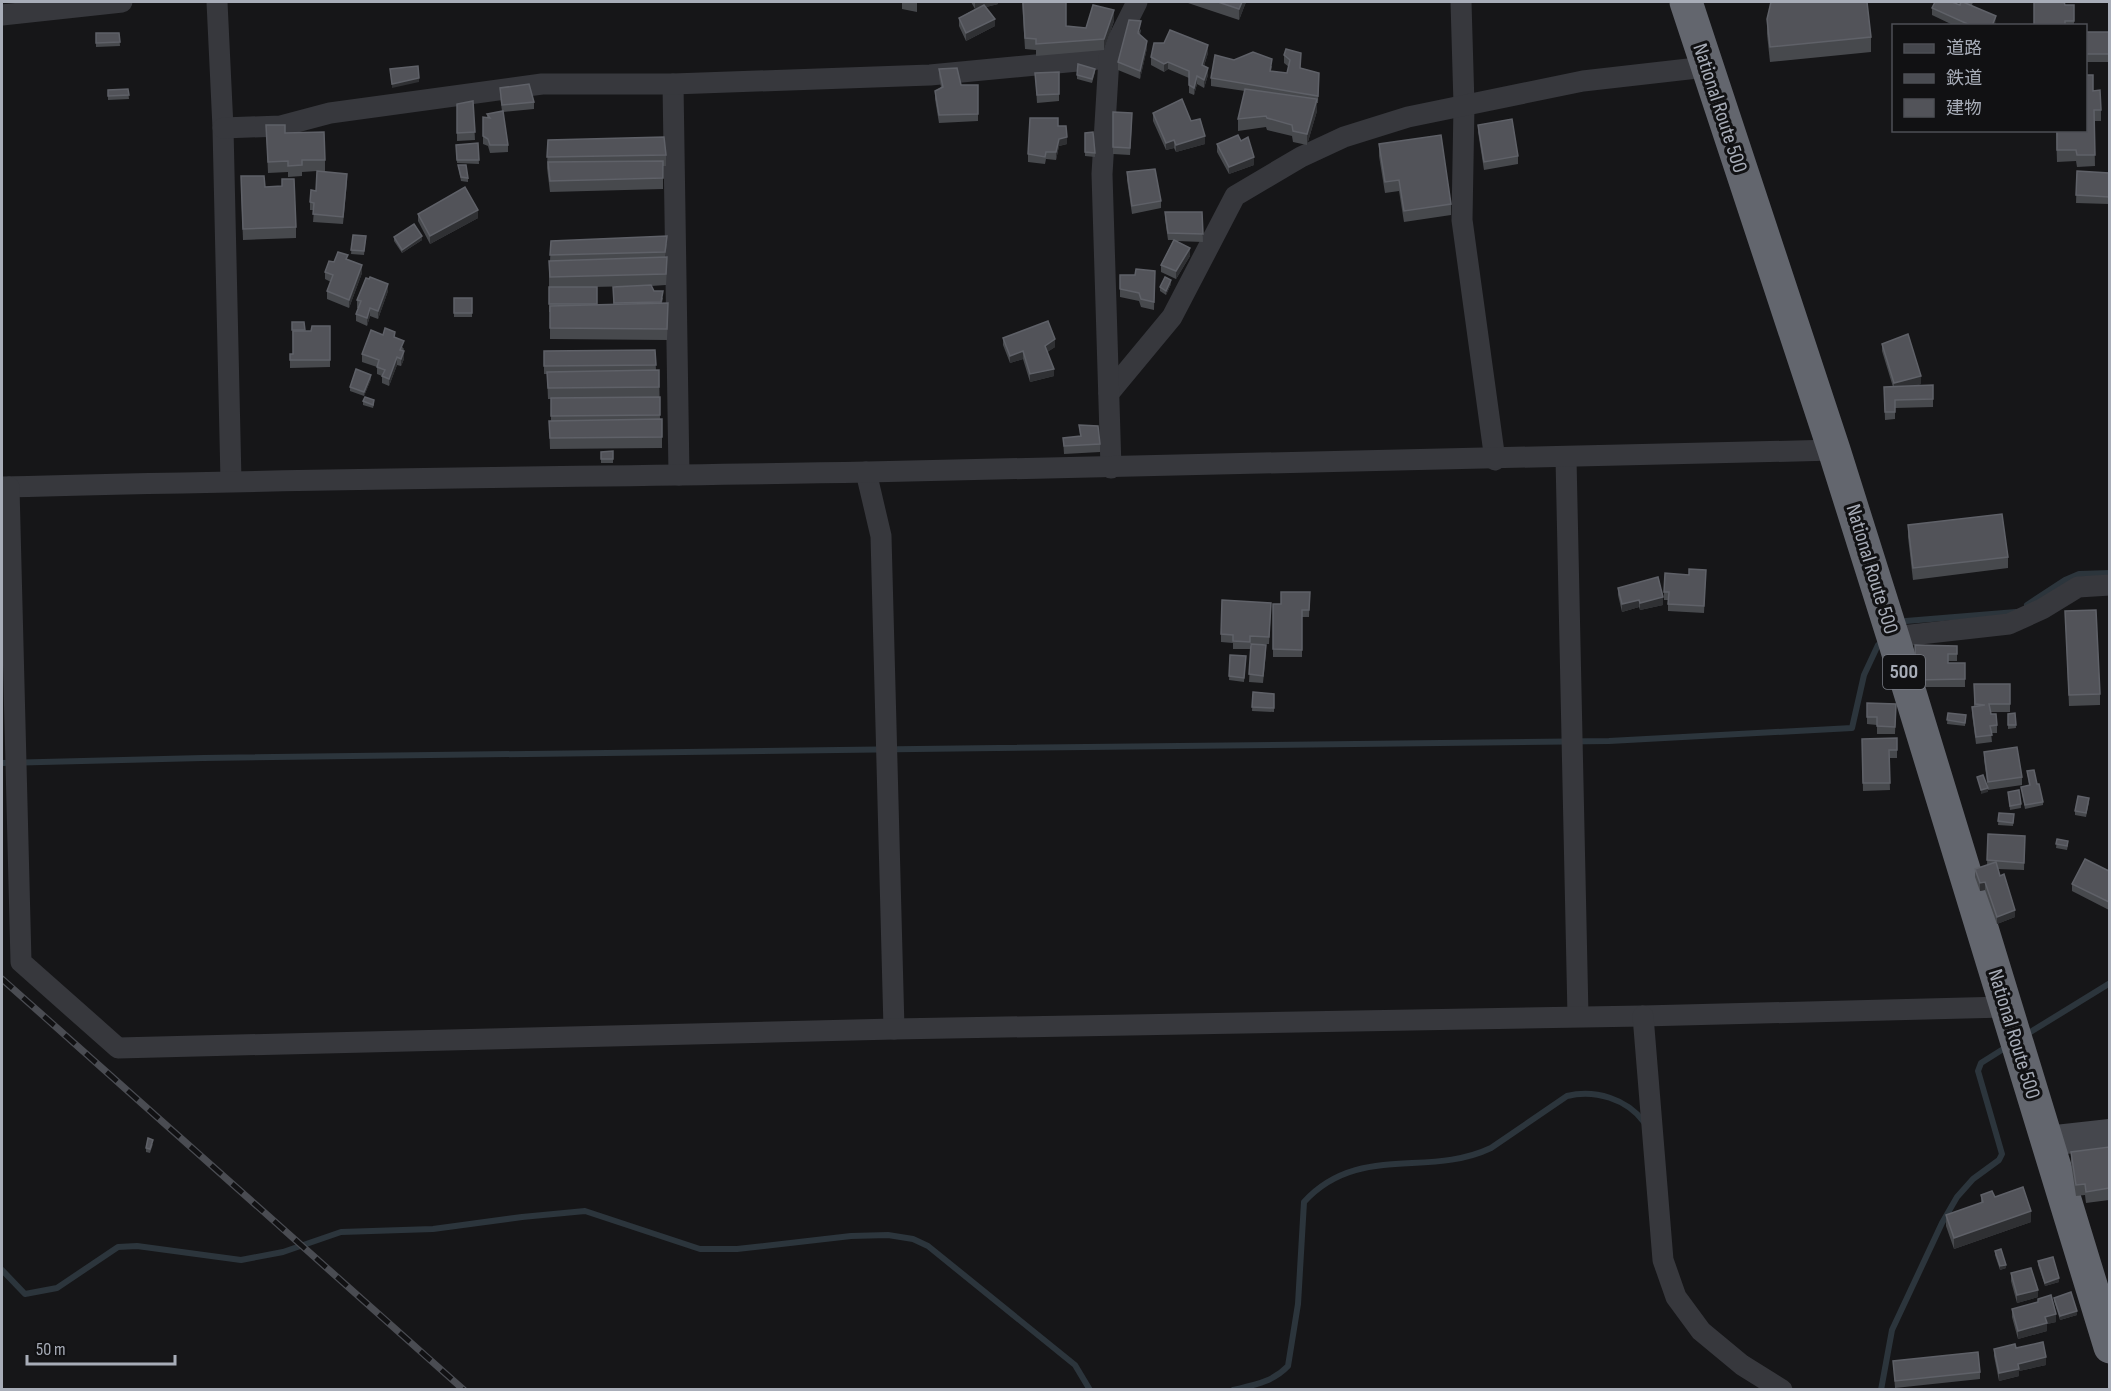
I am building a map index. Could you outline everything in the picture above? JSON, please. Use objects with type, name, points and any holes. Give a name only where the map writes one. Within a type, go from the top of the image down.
[{"type":"highway","name":"National Route 500","points":[[1686,2],[1834,450],[1893,637],[2109,1347]]},
{"type":"main road","points":[[2047,1141],[2109,1134]]},
{"type":"street","points":[[2,15],[122,2]]},
{"type":"street","points":[[217,2],[223,128],[231,481]]},
{"type":"street","points":[[1111,468],[1102,174],[1109,58],[1137,2]]},
{"type":"street","points":[[1461,2],[1464,105],[1462,220],[1495,460]]},
{"type":"street","points":[[223,128],[281,126],[330,113],[542,84],[673,84],[930,75],[1109,58]]},
{"type":"street","points":[[1109,393],[1173,317],[1235,196],[1301,157],[1344,137],[1408,117],[1583,81],[1706,67]]},
{"type":"street","points":[[673,84],[678,474]]},
{"type":"street","points":[[1834,450],[1111,468],[231,481],[5,487],[21,963],[118,1048],[894,1029],[1643,1016],[2005,1007]]},
{"type":"street","points":[[1566,458],[1578,1016]]},
{"type":"street","points":[[866,472],[881,536],[894,1029]]},
{"type":"street","points":[[1893,637],[2009,624],[2042,609],[2078,586],[2109,585]]},
{"type":"street","points":[[1643,1016],[1664,1260],[1676,1297],[1701,1331],[1743,1365],[1782,1389]]},
{"type":"building","points":[[1023,2],[1066,2],[1066,26],[1086,28],[1093,5],[1114,10],[1104,39],[1036,44],[1036,39],[1025,38]]},
{"type":"building","points":[[1218,2],[1242,2],[1239,9]]},
{"type":"building","points":[[1771,2],[1867,2],[1871,37],[1770,47],[1767,19]]},
{"type":"building","points":[[1935,2],[1952,2],[1960,5],[1963,2],[1996,16],[1993,24],[1968,24],[1932,8]]},
{"type":"building","points":[[2034,2],[2064,2],[2065,5],[2074,5],[2074,21],[2065,21],[2065,24],[2034,24]]},
{"type":"building","points":[[984,5],[995,19],[966,33],[959,18]]},
{"type":"building","points":[[1129,20],[1141,21],[1138,33],[1147,41],[1140,71],[1118,62]]},
{"type":"building","points":[[1170,30],[1208,45],[1202,65],[1208,68],[1204,80],[1197,76],[1194,88],[1189,85],[1189,71],[1168,62],[1164,64],[1151,57],[1154,43],[1164,43]]},
{"type":"building","points":[[2087,32],[2109,32],[2109,54],[2087,54]]},
{"type":"building","points":[[96,33],[119,33],[120,42],[96,43]]},
{"type":"building","points":[[1286,49],[1301,53],[1300,68],[1319,73],[1318,96],[1211,78],[1215,55],[1234,60],[1253,52],[1272,59],[1270,71],[1287,73],[1290,60],[1284,55]]},
{"type":"building","points":[[1078,64],[1095,69],[1092,79],[1077,75]]},
{"type":"building","points":[[418,66],[419,78],[392,84],[390,69]]},
{"type":"building","points":[[957,68],[961,85],[978,85],[978,114],[939,115],[935,91],[943,87],[939,69]]},
{"type":"building","points":[[1059,72],[1059,94],[1037,95],[1035,73]]},
{"type":"building","points":[[2087,75],[2093,75],[2093,91],[2100,90],[2101,110],[2094,110],[2095,155],[2077,155],[2076,150],[2057,150],[2057,132],[2087,132]]},
{"type":"building","points":[[529,84],[534,102],[502,105],[500,88]]},
{"type":"building","points":[[128,89],[129,95],[108,96],[108,90]]},
{"type":"building","points":[[1245,89],[1317,99],[1307,134],[1293,131],[1292,125],[1266,116],[1238,119]]},
{"type":"building","points":[[1182,99],[1191,121],[1200,119],[1205,136],[1176,145],[1174,140],[1166,143],[1153,113]]},
{"type":"building","points":[[473,101],[475,132],[457,133],[457,104]]},
{"type":"building","points":[[503,111],[508,145],[490,145],[488,139],[483,136],[483,117],[490,118],[487,114]]},
{"type":"building","points":[[1113,112],[1132,113],[1130,148],[1113,147]]},
{"type":"building","points":[[1030,118],[1058,118],[1058,126],[1066,126],[1067,137],[1059,139],[1056,152],[1046,152],[1045,157],[1028,154]]},
{"type":"building","points":[[1512,119],[1518,156],[1484,162],[1478,125]]},
{"type":"building","points":[[266,125],[285,125],[285,133],[324,132],[325,160],[302,160],[302,165],[288,166],[288,161],[268,162]]},
{"type":"building","points":[[1093,132],[1095,153],[1085,152],[1085,133]]},
{"type":"building","points":[[1238,135],[1241,141],[1248,137],[1254,157],[1229,167],[1217,144]]},
{"type":"building","points":[[1441,135],[1451,204],[1404,211],[1399,180],[1385,182],[1379,144]]},
{"type":"building","points":[[664,137],[666,155],[547,157],[548,140]]},
{"type":"building","points":[[478,143],[479,160],[457,160],[456,145]]},
{"type":"building","points":[[663,161],[663,178],[550,181],[548,162]]},
{"type":"building","points":[[458,165],[466,165],[468,178],[461,177]]},
{"type":"building","points":[[1155,169],[1161,201],[1132,206],[1127,172]]},
{"type":"building","points":[[317,171],[347,174],[343,217],[313,214],[314,203],[310,202],[311,190],[316,191]]},
{"type":"building","points":[[2077,171],[2109,173],[2109,197],[2076,195]]},
{"type":"building","points":[[241,176],[264,176],[265,187],[282,186],[282,179],[294,179],[296,227],[243,229]]},
{"type":"building","points":[[465,187],[478,210],[430,236],[418,214]]},
{"type":"building","points":[[1165,212],[1202,212],[1203,234],[1168,233]]},
{"type":"building","points":[[414,224],[422,236],[402,250],[394,237]]},
{"type":"building","points":[[353,235],[366,236],[364,251],[351,250]]},
{"type":"building","points":[[667,236],[665,252],[550,255],[551,241]]},
{"type":"building","points":[[1174,240],[1190,248],[1176,271],[1161,265]]},
{"type":"building","points":[[338,252],[348,255],[346,259],[362,265],[349,300],[327,291],[333,275],[325,272],[329,261],[334,262]]},
{"type":"building","points":[[667,257],[666,274],[550,277],[549,261]]},
{"type":"building","points":[[1136,269],[1155,271],[1154,302],[1141,299],[1139,293],[1120,289],[1120,275],[1135,275]]},
{"type":"building","points":[[370,277],[388,284],[378,311],[370,308],[367,318],[356,314],[361,301],[357,300],[366,278]]},
{"type":"building","points":[[1165,277],[1171,280],[1166,291],[1160,287]]},
{"type":"building","points":[[651,285],[654,291],[663,291],[661,302],[614,303],[613,287]]},
{"type":"building","points":[[549,287],[597,287],[597,304],[549,304]]},
{"type":"building","points":[[454,298],[472,298],[472,313],[454,313]]},
{"type":"building","points":[[668,303],[667,329],[550,328],[550,306]]},
{"type":"building","points":[[1048,321],[1055,339],[1045,346],[1054,369],[1030,374],[1023,351],[1010,356],[1003,338]]},
{"type":"building","points":[[292,322],[304,322],[305,330],[292,330]]},
{"type":"building","points":[[312,326],[330,326],[330,360],[290,360],[290,354],[293,354],[293,331],[311,331]]},
{"type":"building","points":[[385,328],[395,332],[394,337],[404,341],[400,350],[404,351],[401,359],[397,357],[389,379],[382,376],[385,370],[377,367],[379,360],[362,354],[371,330],[383,335]]},
{"type":"building","points":[[1908,334],[1921,376],[1894,383],[1882,344]]},
{"type":"building","points":[[655,350],[656,365],[544,366],[544,351]]},
{"type":"building","points":[[356,369],[371,375],[364,392],[350,387]]},
{"type":"building","points":[[659,370],[659,387],[548,388],[547,372]]},
{"type":"building","points":[[1933,385],[1933,399],[1895,400],[1895,412],[1885,412],[1884,387]]},
{"type":"building","points":[[365,397],[374,400],[373,405],[363,401]]},
{"type":"building","points":[[660,397],[660,415],[551,416],[551,398]]},
{"type":"building","points":[[662,419],[662,437],[550,438],[549,421]]},
{"type":"building","points":[[1079,425],[1098,426],[1100,444],[1064,446],[1063,438],[1081,436]]},
{"type":"building","points":[[613,451],[613,459],[601,459],[601,452]]},
{"type":"building","points":[[2002,514],[2008,557],[1913,568],[1908,525]]},
{"type":"building","points":[[1689,569],[1706,570],[1704,606],[1668,604],[1669,592],[1664,592],[1665,573],[1689,575]]},
{"type":"building","points":[[1658,577],[1663,597],[1640,603],[1639,600],[1622,604],[1618,588]]},
{"type":"building","points":[[1281,592],[1310,592],[1309,610],[1302,610],[1302,650],[1273,649],[1273,604],[1281,604]]},
{"type":"building","points":[[1222,600],[1271,603],[1269,637],[1250,636],[1250,642],[1233,641],[1233,635],[1221,634]]},
{"type":"building","points":[[2096,610],[2100,694],[2069,695],[2065,611]]},
{"type":"building","points":[[1251,644],[1266,645],[1263,676],[1249,674]]},
{"type":"building","points":[[1915,645],[1957,646],[1957,654],[1948,654],[1948,663],[1965,663],[1965,679],[1916,680]]},
{"type":"building","points":[[1230,655],[1246,656],[1244,678],[1229,676]]},
{"type":"building","points":[[1974,684],[2010,684],[2010,704],[1989,704],[1991,714],[1996,714],[1997,725],[1990,726],[1992,735],[1976,737],[1972,707],[1985,705],[1975,704]]},
{"type":"building","points":[[1253,692],[1274,694],[1274,708],[1252,707]]},
{"type":"building","points":[[1867,703],[1896,704],[1895,727],[1877,726],[1877,717],[1867,717]]},
{"type":"building","points":[[1948,713],[1966,715],[1965,723],[1947,720]]},
{"type":"building","points":[[2015,713],[2016,725],[2008,725],[2008,714]]},
{"type":"building","points":[[1897,738],[1897,750],[1889,750],[1890,783],[1863,783],[1862,739]]},
{"type":"building","points":[[2017,747],[2022,777],[1988,782],[1984,752]]},
{"type":"building","points":[[2034,770],[2043,802],[2025,805],[2021,787],[2030,785],[2027,771]]},
{"type":"building","points":[[1983,775],[1988,788],[1981,790],[1977,777]]},
{"type":"building","points":[[2019,790],[2021,804],[2010,806],[2008,792]]},
{"type":"building","points":[[2078,796],[2089,798],[2086,813],[2075,811]]},
{"type":"building","points":[[1999,813],[2014,814],[2013,823],[1998,821]]},
{"type":"building","points":[[1988,834],[2025,836],[2024,863],[1987,860]]},
{"type":"building","points":[[2057,839],[2068,841],[2067,846],[2056,844]]},
{"type":"building","points":[[2085,859],[2109,871],[2109,902],[2072,884]]},
{"type":"building","points":[[1996,862],[2000,876],[2004,874],[2015,910],[1997,917],[1985,882],[1980,883],[1975,869]]},
{"type":"building","points":[[148,1138],[153,1140],[150,1149],[146,1148]]},
{"type":"building","points":[[2109,1147],[2109,1188],[2086,1192],[2085,1184],[2076,1185],[2071,1152]]},
{"type":"building","points":[[2023,1187],[2031,1211],[1954,1238],[1946,1215],[1983,1202],[1981,1195],[1992,1191],[1995,1197]]},
{"type":"building","points":[[2001,1249],[2006,1265],[2000,1266],[1995,1251]]},
{"type":"building","points":[[2053,1257],[2059,1278],[2045,1283],[2038,1261]]},
{"type":"building","points":[[2031,1268],[2038,1290],[2017,1295],[2011,1273]]},
{"type":"building","points":[[2071,1292],[2077,1311],[2060,1316],[2054,1298]]},
{"type":"building","points":[[2051,1295],[2056,1314],[2045,1317],[2047,1323],[2018,1331],[2012,1309],[2038,1302],[2038,1299]]},
{"type":"building","points":[[2043,1342],[2046,1357],[2018,1364],[2019,1369],[1999,1373],[1994,1349],[2015,1344],[2016,1348]]},
{"type":"building","points":[[1978,1352],[1980,1372],[1895,1381],[1893,1361]]},
{"type":"waterway","points":[[2027,605],[2065,580],[2079,574],[2110,573]]},
{"type":"waterway","points":[[1906,621],[2016,612]]},
{"type":"waterway","points":[[2,763],[203,758],[1609,741],[1852,728],[1864,675],[1878,645]]},
{"type":"waterway","points":[[2024,1036],[2110,983]]},
{"type":"waterway","points":[[1881,1390],[1892,1330],[1942,1223],[1957,1197],[1973,1179],[1999,1160],[2002,1154],[1978,1071],[1981,1063],[2008,1046]]},
{"type":"waterway","points":[[1233,1390],[1270,1379],[1288,1366],[1298,1304],[1304,1202],[1325,1184],[1347,1173],[1370,1167],[1467,1157],[1491,1148],[1567,1096],[1588,1094],[1610,1098],[1629,1107],[1644,1122]]},
{"type":"waterway","points":[[2,1270],[25,1294],[57,1288],[118,1247],[137,1246],[241,1260],[283,1252],[341,1232],[433,1229],[585,1211],[700,1249],[737,1249],[851,1236],[888,1235],[913,1239],[928,1246],[1075,1365],[1090,1390]]},
{"type":"railway","points":[[2,979],[464,1390]]}]
